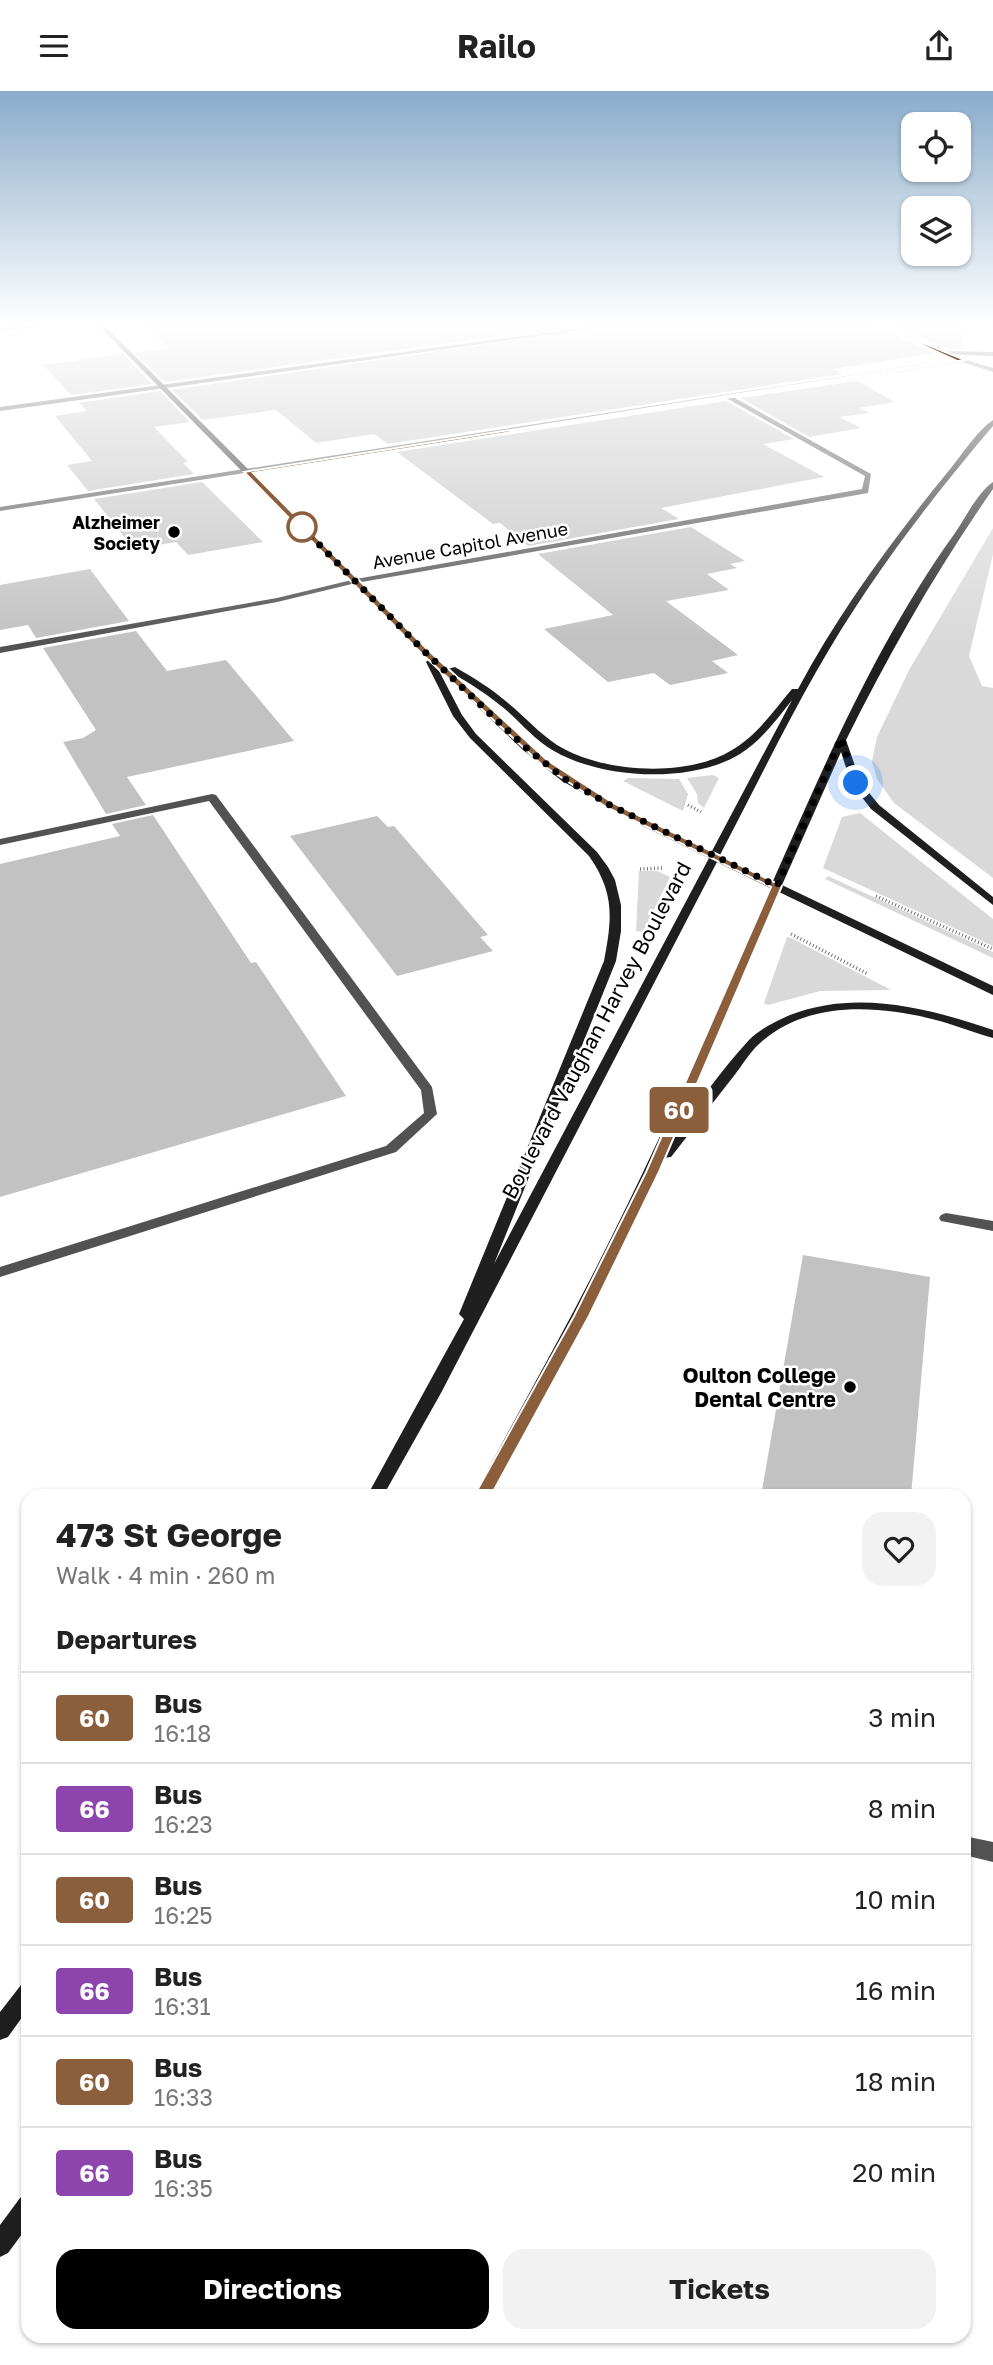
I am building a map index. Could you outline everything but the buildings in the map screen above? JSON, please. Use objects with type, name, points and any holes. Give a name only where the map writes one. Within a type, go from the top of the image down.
[{"type":"main road","points":[[208,431],[424,651],[525,747],[565,779],[610,805],[993,991]]},
{"type":"main road","name":"Boulevard Vaughan Harvey Boulevard","points":[[380,1489],[433,1393],[812,671],[861,591],[911,520],[985,431]]},
{"type":"main road","points":[[486,1489],[582,1316],[652,1172],[869,679],[919,593],[993,484]]},
{"type":"main road","points":[[424,651],[485,690],[561,752],[607,767],[644,770],[692,767],[734,753],[760,732],[812,671]]},
{"type":"main road","points":[[424,651],[449,701],[473,736],[593,854],[608,874],[616,895],[617,917],[610,961],[433,1393]]},
{"type":"main road","points":[[841,738],[856,783],[875,807],[993,902]]},
{"type":"main road","points":[[652,1172],[755,1041],[770,1028],[792,1017],[844,1006],[872,1006],[937,1016],[993,1034]]},
{"type":"main road","points":[[0,2029],[21,2001]]},
{"type":"main road","points":[[0,2245],[21,2216]]},
{"type":"street","points":[[0,509],[510,431]]},
{"type":"street","name":"Avenue Capitol Avenue","points":[[0,650],[277,600],[356,582],[865,491],[869,475],[790,431]]},
{"type":"street","points":[[0,842],[212,797],[427,1090],[431,1114],[391,1149],[0,1272]]},
{"type":"street","points":[[946,1218],[993,1226]]},
{"type":"street","points":[[971,1847],[993,1852]]},
{"type":"path","points":[[688,805],[702,812]]},
{"type":"path","points":[[639,869],[663,868]]},
{"type":"path","points":[[867,891],[993,949]]},
{"type":"path","points":[[788,932],[873,976]]},
{"type":"shaded area","points":[[993,528],[993,554],[969,656],[982,686],[993,688],[993,878],[894,803],[877,779],[872,761],[877,737],[909,670]]},
{"type":"shaded area","points":[[713,775],[719,778],[704,808],[698,803],[697,794],[687,778]]},
{"type":"shaded area","points":[[628,778],[679,779],[688,794],[683,811],[623,781]]},
{"type":"shaded area","points":[[860,813],[993,919],[993,946],[823,868],[842,817]]},
{"type":"shaded area","points":[[639,871],[657,871],[670,877],[643,932],[636,931]]},
{"type":"shaded area","points":[[828,876],[993,952],[993,958],[825,879]]},
{"type":"shaded area","points":[[787,937],[891,990],[820,991],[768,1005],[764,1003]]},
{"type":"bus line","name":"60","points":[[486,1489],[582,1316],[652,1172],[777,886],[610,805],[565,779],[525,747],[424,651],[248,472],[509,431]]},
{"type":"place","name":"Alzheimer Society","points":[[174,532]]},
{"type":"place","name":"Oulton College Dental Centre","points":[[850,1387]]},
{"type":"route","points":[[302,527],[424,651],[525,747],[565,779],[610,805],[777,886],[841,738],[856,783]]}]
